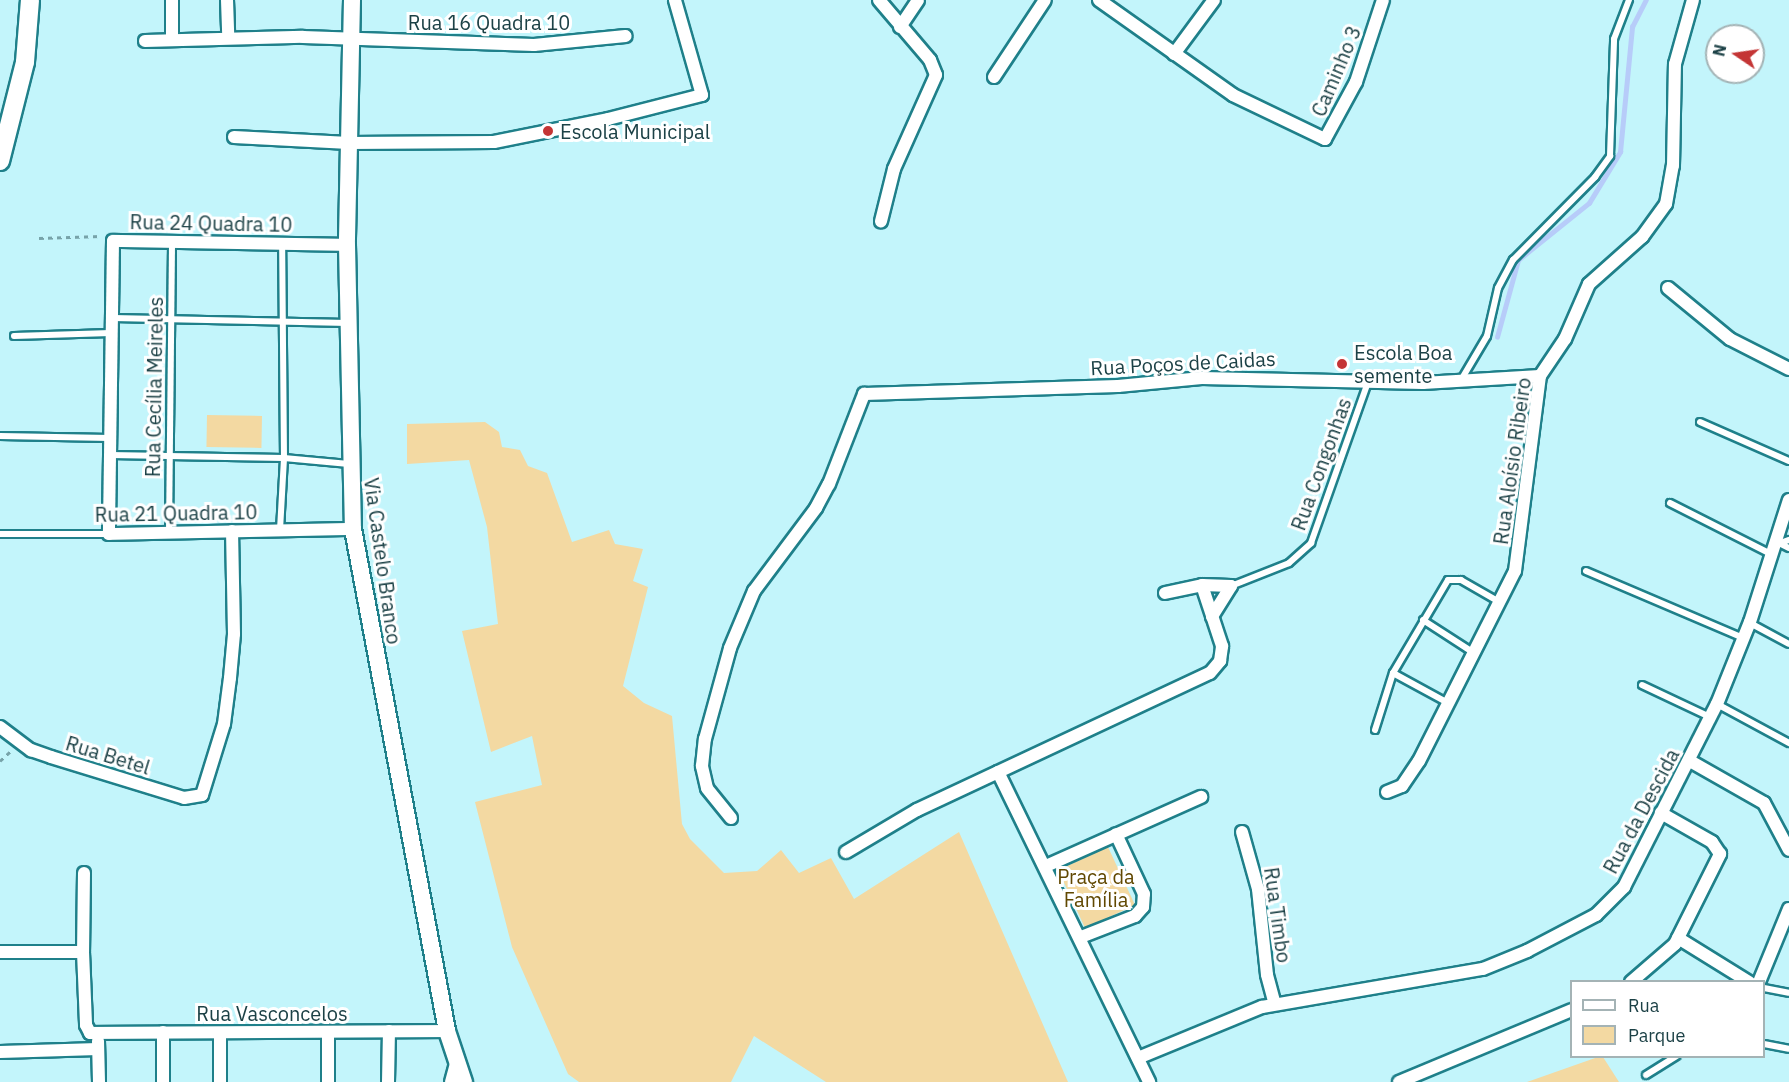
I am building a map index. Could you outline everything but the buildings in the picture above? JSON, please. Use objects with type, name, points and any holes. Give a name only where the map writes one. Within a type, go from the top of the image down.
[{"type":"main road","points":[[0,161],[25,62],[30,0]]},
{"type":"main road","name":"Via Castelo Branco","points":[[352,0],[347,245],[349,464],[353,529],[447,1031],[464,1082]]},
{"type":"street","points":[[172,0],[172,40]]},
{"type":"street","points":[[227,0],[228,37]]},
{"type":"street","points":[[234,137],[349,143],[514,140],[702,95],[675,0]]},
{"type":"street","points":[[879,0],[930,60],[936,75],[894,170],[882,221]]},
{"type":"street","points":[[900,27],[918,0]]},
{"type":"street","points":[[994,77],[1045,0]]},
{"type":"street","points":[[1099,0],[1174,54],[1214,0]]},
{"type":"street","name":"Caminho 3","points":[[1174,54],[1277,119],[1317,138],[1328,136],[1356,82],[1383,0]]},
{"type":"street","name":"Rua Aloísio Ribeiro","points":[[1387,792],[1402,786],[1502,603],[1519,554],[1540,376],[1565,339],[1590,284],[1642,237],[1666,204],[1673,166],[1675,64],[1694,0]]},
{"type":"street","name":"Rua 16 Quadra 10","points":[[144,41],[228,37],[351,38],[534,45],[626,36]]},
{"type":"street","points":[[110,534],[113,241]]},
{"type":"street","name":"Rua 24 Quadra 10","points":[[113,241],[347,245]]},
{"type":"street","points":[[1668,288],[1730,339],[1789,369]]},
{"type":"street","name":"Rua Poços de Caidas","points":[[731,818],[707,788],[702,766],[705,739],[732,639],[754,591],[805,524],[829,484],[864,394],[1118,386],[1202,378],[1368,382],[1461,381],[1540,376]]},
{"type":"street","name":"Rua da Descida","points":[[1138,1058],[1275,1004],[1483,969],[1568,931],[1596,915],[1624,887],[1711,717],[1750,622],[1789,500]]},
{"type":"street","name":"Rua 21 Quadra 10","points":[[110,534],[353,529]]},
{"type":"street","name":"Rua Betel","points":[[0,727],[31,750],[171,795],[198,798],[207,787],[224,724],[230,678],[234,634],[232,531]]},
{"type":"street","points":[[1165,593],[1202,585],[1231,586]]},
{"type":"street","points":[[846,852],[917,810],[1210,673],[1222,656],[1202,585]]},
{"type":"street","points":[[1212,615],[1231,586]]},
{"type":"street","points":[[1690,761],[1764,803],[1789,850]]},
{"type":"street","points":[[998,772],[1081,937],[1149,1082]]},
{"type":"street","points":[[1046,866],[1201,797]]},
{"type":"street","points":[[1632,980],[1667,955],[1678,938],[1720,854],[1712,842],[1661,813]]},
{"type":"street","name":"Rua Timbo","points":[[1242,832],[1258,889],[1267,975],[1275,1004]]},
{"type":"street","points":[[1081,937],[1135,916],[1143,907],[1144,894],[1116,834]]},
{"type":"street","points":[[84,873],[83,952],[87,1028],[98,1034],[99,1082]]},
{"type":"street","points":[[1760,980],[1784,935],[1789,909]]},
{"type":"street","points":[[1678,938],[1747,980]]},
{"type":"street","points":[[0,952],[83,952]]},
{"type":"street","points":[[1399,1082],[1570,1011]]},
{"type":"street","points":[[388,1082],[389,1031]]},
{"type":"street","name":"Rua Vasconcelos","points":[[98,1034],[163,1032],[327,1034],[447,1031]]},
{"type":"street","points":[[163,1032],[163,1082]]},
{"type":"street","points":[[220,1034],[220,1082]]},
{"type":"street","points":[[327,1034],[328,1082]]},
{"type":"street","points":[[0,1052],[98,1049]]},
{"type":"street","points":[[452,1082],[456,1062]]},
{"type":"lane","points":[[1461,381],[1487,336],[1498,288],[1513,260],[1595,177],[1610,156],[1614,39],[1629,0]]},
{"type":"lane","name":"Rua Cecília Meireles","points":[[169,532],[172,242]]},
{"type":"lane","points":[[280,530],[284,458],[282,244]]},
{"type":"lane","points":[[112,318],[348,323]]},
{"type":"lane","points":[[14,336],[112,333]]},
{"type":"lane","name":"Rua Congonhas","points":[[1231,586],[1302,554],[1325,513],[1368,382]]},
{"type":"lane","points":[[1700,422],[1789,461]]},
{"type":"lane","points":[[0,436],[110,438]]},
{"type":"lane","points":[[110,455],[284,458],[349,464]]},
{"type":"lane","points":[[1670,503],[1775,548],[1789,548]]},
{"type":"lane","name":"Rua 21 Quadra 10","points":[[0,534],[110,534]]},
{"type":"lane","points":[[1775,548],[1789,540]]},
{"type":"lane","points":[[1586,571],[1743,638]]},
{"type":"lane","points":[[1375,730],[1393,673],[1423,620],[1451,579],[1475,587],[1502,603]]},
{"type":"lane","points":[[1423,620],[1475,653]]},
{"type":"lane","points":[[1750,622],[1789,644]]},
{"type":"lane","points":[[1393,673],[1448,703]]},
{"type":"lane","points":[[1642,685],[1711,717]]},
{"type":"lane","points":[[1717,704],[1789,743]]},
{"type":"lane","points":[[1765,988],[1789,993]]},
{"type":"lane","points":[[1765,1044],[1789,1049]]},
{"type":"lane","points":[[1646,1075],[1673,1058]]},
{"type":"path","name":"Rua 24 Quadra 10","points":[[39,238],[104,236],[113,241]]},
{"type":"green space","points":[[207,415],[262,416],[261,448],[206,447]]},
{"type":"green space","points":[[485,422],[499,432],[502,447],[520,450],[528,466],[547,473],[572,542],[609,530],[615,544],[643,549],[633,581],[648,587],[623,686],[644,703],[672,716],[682,824],[690,839],[724,873],[757,871],[781,850],[799,873],[831,858],[854,899],[959,832],[1068,1082],[826,1082],[754,1036],[731,1082],[579,1082],[568,1074],[512,947],[475,802],[542,785],[532,736],[491,752],[462,631],[498,624],[487,527],[469,460],[407,464],[407,424]]},
{"type":"green space","name":"Praça da Família","points":[[1108,847],[1135,905],[1085,928],[1058,870]]},
{"type":"green space","points":[[1595,1058],[1604,1058],[1619,1082],[1527,1082]]},
{"type":"waterway","points":[[1497,337],[1518,260],[1589,203],[1620,152],[1632,27],[1646,0]]},
{"type":"place","name":"Escola Municipal","points":[[548,131]]},
{"type":"place","name":"Escola Boa semente","points":[[1342,364]]}]
